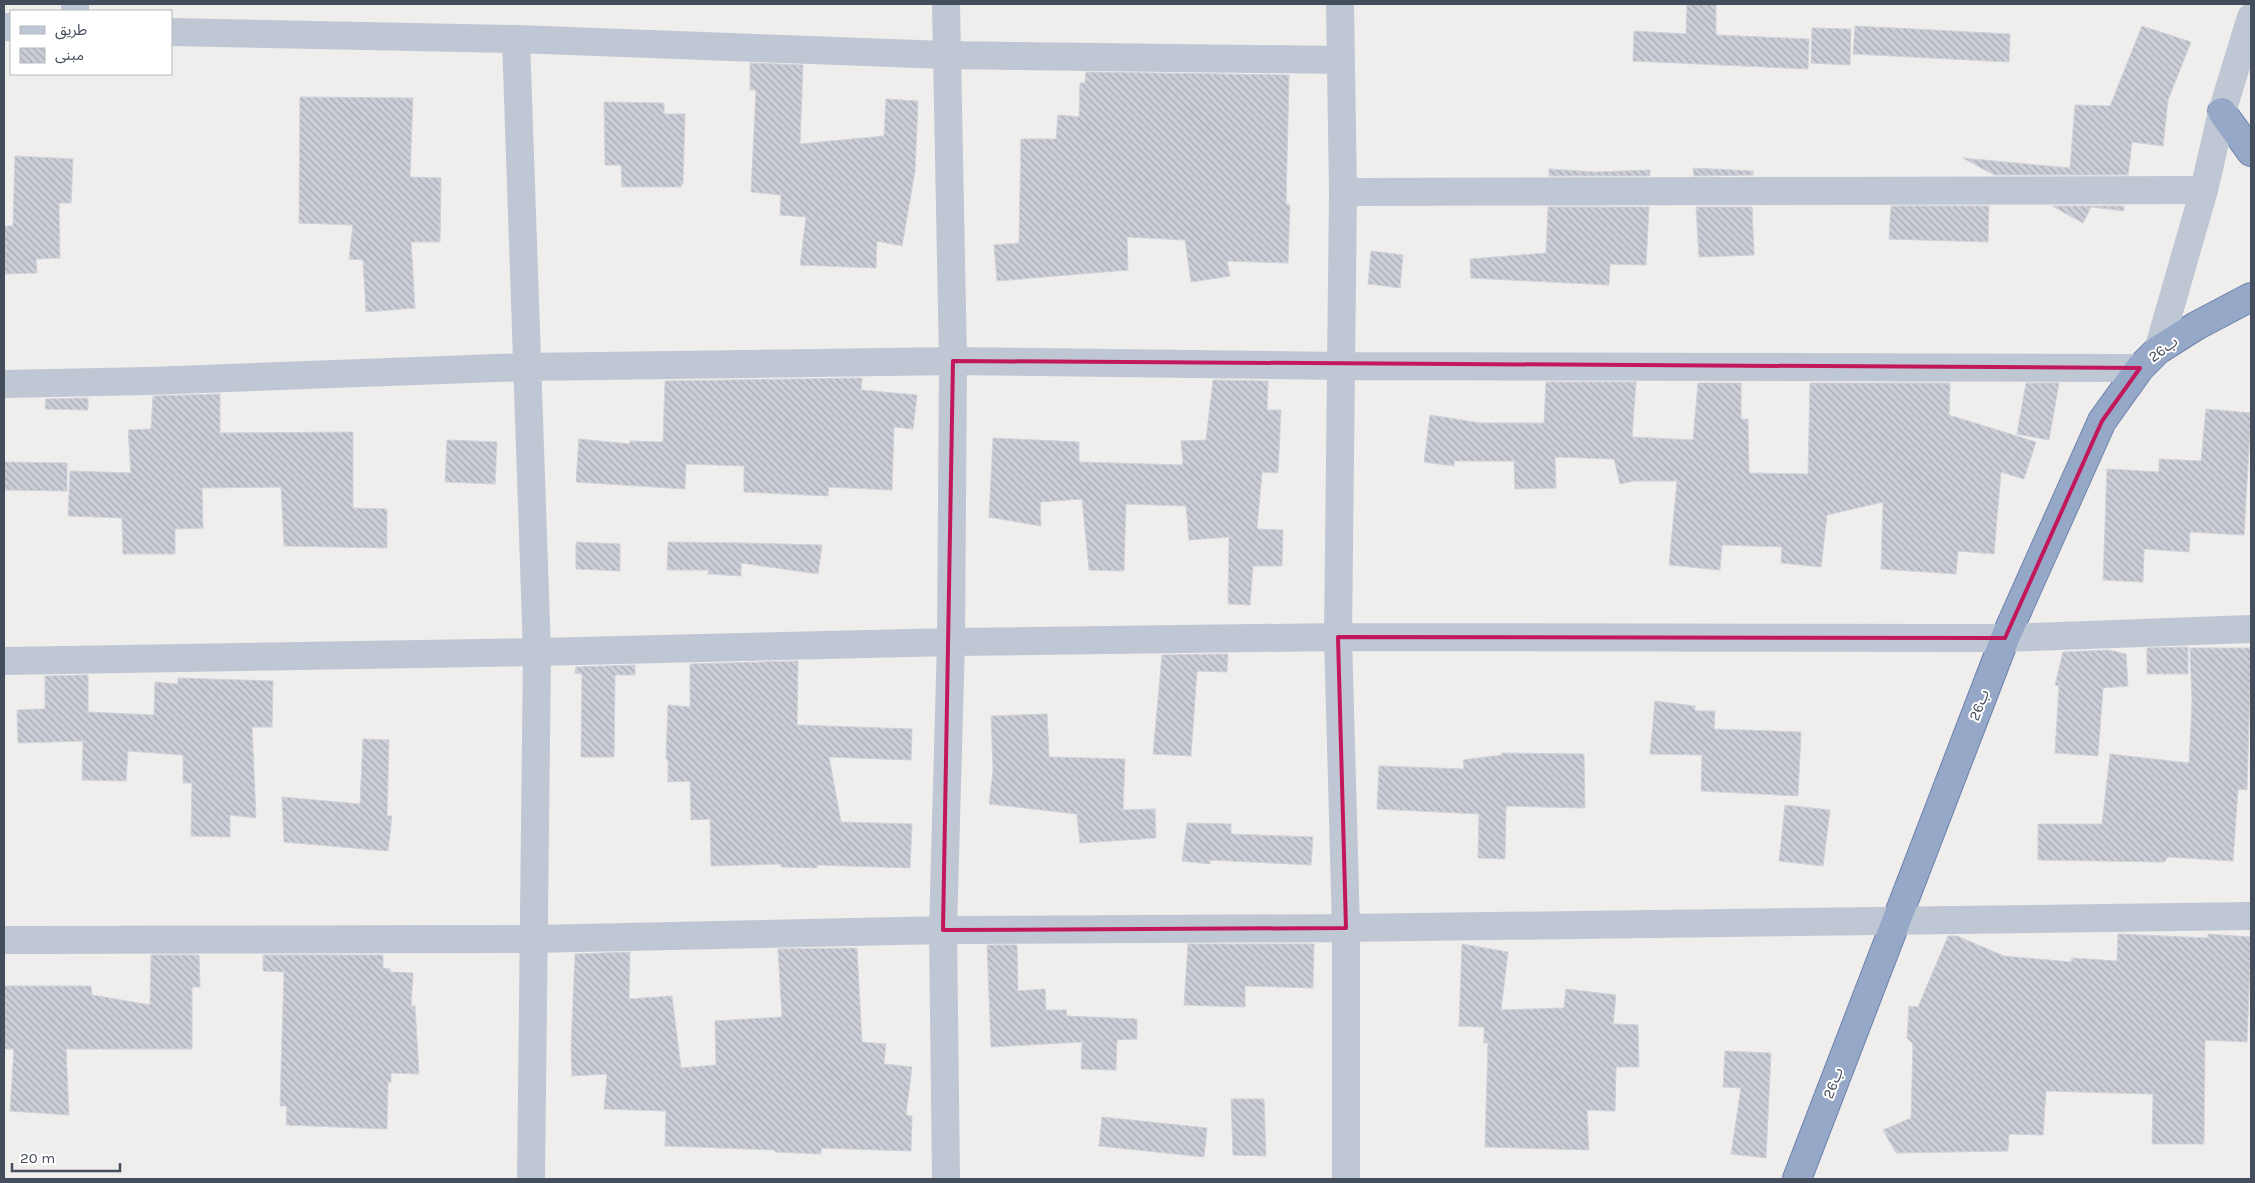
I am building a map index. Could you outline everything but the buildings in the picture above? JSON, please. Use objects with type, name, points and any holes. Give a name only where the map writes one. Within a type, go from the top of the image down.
[{"type":"highway","points":[[2222,112],[2251,152]]},
{"type":"highway","name":"26ب","points":[[1797,1179],[2005,638],[2102,421],[2149,359],[2196,326],[2251,297]]},
{"type":"street","points":[[946,4],[953,361],[951,642],[943,930],[946,1179]]},
{"type":"street","points":[[1340,4],[1339,60],[1343,192],[1338,637],[1346,928],[1346,1179]]},
{"type":"street","points":[[4,384],[148,381],[526,367],[953,361],[1340,366],[2149,359],[2204,190],[2222,112],[2251,17]]},
{"type":"street","points":[[172,32],[516,39],[946,55],[1339,60]]},
{"type":"street","points":[[516,39],[526,367],[538,652],[531,1179]]},
{"type":"street","points":[[1343,192],[2204,190]]},
{"type":"street","points":[[4,661],[538,652],[951,642],[1338,637],[2005,638],[2251,629]]},
{"type":"street","points":[[4,940],[533,939],[943,930],[1346,928],[2251,916]]},
{"type":"highlighted area","points":[[953,361],[2140,368],[2102,421],[2005,638],[1338,637],[1346,928],[943,930]]}]
